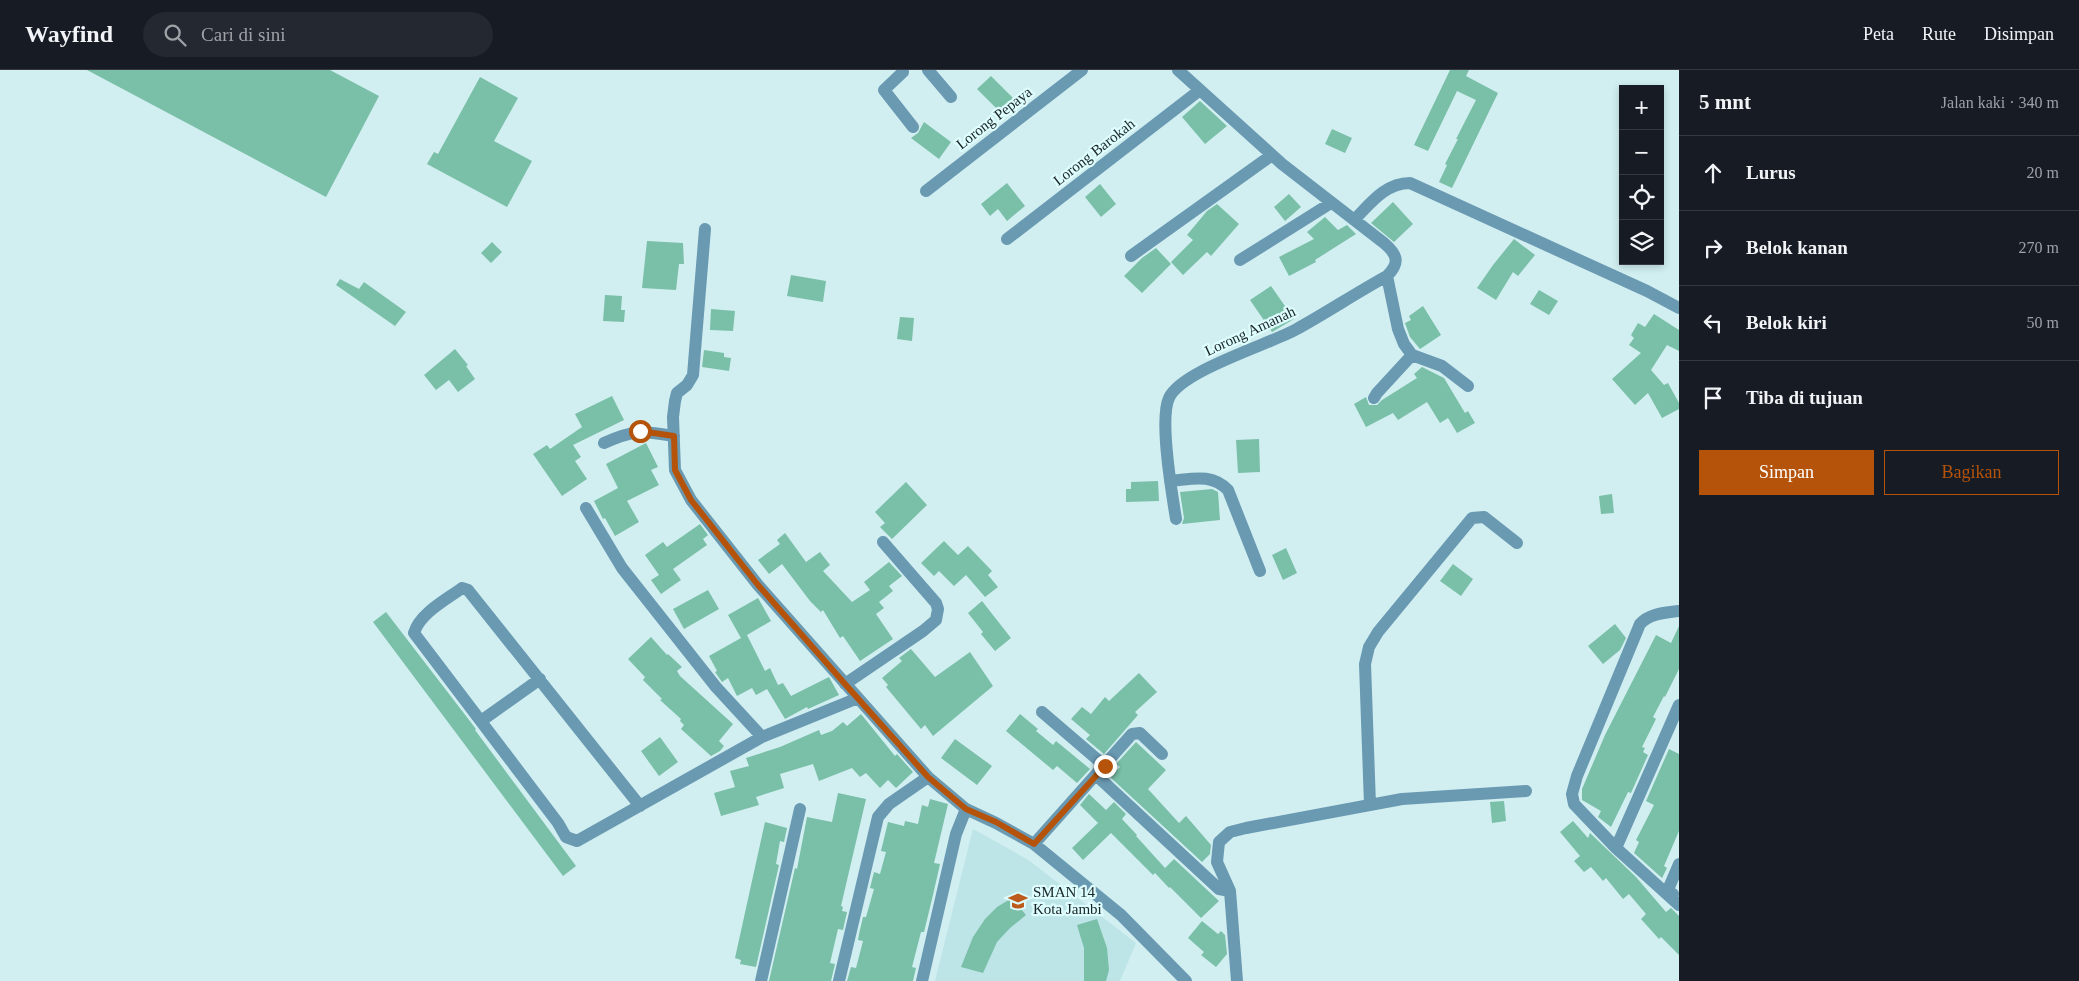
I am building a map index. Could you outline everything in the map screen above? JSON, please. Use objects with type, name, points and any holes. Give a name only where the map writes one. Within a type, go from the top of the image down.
[{"type":"street","points":[[928,70],[951,97]]},
{"type":"street","name":"Lorong Pepaya","points":[[926,191],[1082,70]]},
{"type":"street","points":[[1178,70],[1272,155],[1392,250],[1396,258],[1395,268],[1387,276],[1398,329],[1412,355],[1442,366],[1468,386]]},
{"type":"street","points":[[904,71],[884,90],[913,126]]},
{"type":"street","name":"Lorong Barokah","points":[[1007,239],[1200,90]]},
{"type":"street","points":[[1131,256],[1272,155]]},
{"type":"street","points":[[1354,220],[1386,189],[1398,183],[1410,183],[1647,291],[1679,308]]},
{"type":"street","points":[[1240,260],[1331,203]]},
{"type":"street","points":[[705,229],[693,375],[687,385],[677,393],[673,417],[675,470],[691,500],[758,585],[928,777],[966,809],[996,822],[1034,844],[1121,914],[1186,981]]},
{"type":"street","name":"Lorong Amanah","points":[[1176,519],[1170,481],[1166,417],[1167,403],[1174,389],[1204,371],[1294,330],[1387,276]]},
{"type":"street","points":[[1374,398],[1412,355]]},
{"type":"street","points":[[604,443],[623,434],[640,431],[674,436]]},
{"type":"street","points":[[1170,481],[1211,478],[1220,482],[1228,490],[1260,571]]},
{"type":"street","points":[[586,508],[622,568],[716,687],[762,737]]},
{"type":"street","points":[[1370,805],[1365,664],[1369,646],[1378,632],[1472,518],[1484,518],[1517,542]]},
{"type":"street","points":[[845,684],[923,631],[936,620],[938,609],[936,603],[882,542]]},
{"type":"street","points":[[640,806],[468,590],[462,588],[422,618],[416,626],[414,633],[558,823],[566,837],[576,841],[640,806],[762,737],[858,698]]},
{"type":"street","points":[[1679,611],[1652,615],[1644,619],[1640,624],[1572,794],[1574,804],[1616,848],[1679,905]]},
{"type":"street","points":[[481,721],[540,679]]},
{"type":"street","points":[[1616,848],[1679,704]]},
{"type":"street","points":[[1042,712],[1219,889],[1230,892]]},
{"type":"street","points":[[1034,844],[1132,734],[1135,732],[1140,733],[1162,754]]},
{"type":"street","points":[[839,981],[878,817],[889,804],[928,777]]},
{"type":"street","points":[[1237,981],[1230,892],[1217,862],[1219,842],[1230,832],[1402,799],[1526,791]]},
{"type":"street","points":[[761,981],[800,809]]},
{"type":"street","points":[[922,981],[956,834],[966,809]]},
{"type":"street","points":[[1666,892],[1679,864]]},
{"type":"street","points":[[1666,892],[1679,896]]},
{"type":"shaded area","name":"SMAN 14 Kota Jambi","points":[[973,829],[1027,859],[1136,943],[1120,981],[935,981]]},
{"type":"building","points":[[87,70],[330,70],[379,96],[326,197]]},
{"type":"building","points":[[1450,70],[1469,70],[1466,76],[1498,93],[1452,188],[1439,182],[1447,165],[1445,164],[1458,139],[1456,139],[1476,100],[1457,91],[1428,151],[1414,145]]},
{"type":"building","points":[[991,76],[1013,98],[1000,112],[977,89]]},
{"type":"building","points":[[480,77],[518,98],[494,141],[532,161],[507,207],[427,164],[434,152],[438,154]]},
{"type":"building","points":[[1200,101],[1227,126],[1205,144],[1182,117]]},
{"type":"building","points":[[924,122],[951,142],[939,159],[911,138],[918,133]]},
{"type":"building","points":[[1332,129],[1352,138],[1345,153],[1325,144]]},
{"type":"building","points":[[1007,183],[1025,206],[1007,221],[998,209],[990,216],[981,204]]},
{"type":"building","points":[[1100,184],[1116,204],[1101,217],[1085,197]]},
{"type":"building","points":[[1289,194],[1301,207],[1285,221],[1274,207]]},
{"type":"building","points":[[1393,202],[1413,224],[1394,242],[1371,223]]},
{"type":"building","points":[[1217,204],[1239,224],[1211,256],[1207,252],[1183,275],[1171,262],[1193,240],[1187,235],[1207,211]]},
{"type":"building","points":[[1325,217],[1338,230],[1347,225],[1356,234],[1315,260],[1316,262],[1289,276],[1279,257],[1314,239],[1307,232]]},
{"type":"building","points":[[1514,239],[1535,255],[1518,276],[1513,272],[1496,300],[1477,288]]},
{"type":"building","points":[[647,241],[683,243],[684,264],[679,264],[676,290],[642,288]]},
{"type":"building","points":[[492,242],[502,252],[491,263],[481,253]]},
{"type":"building","points":[[1156,248],[1171,264],[1142,293],[1124,276],[1142,258]]},
{"type":"building","points":[[791,275],[826,281],[823,302],[787,296]]},
{"type":"building","points":[[340,279],[359,289],[364,282],[406,312],[395,326],[336,285]]},
{"type":"building","points":[[1271,286],[1294,319],[1272,332],[1250,300]]},
{"type":"building","points":[[1539,290],[1558,301],[1549,315],[1530,304]]},
{"type":"building","points":[[605,295],[622,296],[621,310],[625,310],[624,322],[603,321]]},
{"type":"building","points":[[1423,306],[1441,335],[1420,349],[1410,337],[1405,323],[1411,320],[1409,316]]},
{"type":"building","points":[[711,309],[735,311],[733,331],[710,330]]},
{"type":"building","points":[[1654,314],[1679,330],[1679,351],[1667,345],[1651,370],[1664,385],[1668,383],[1679,403],[1679,409],[1662,418],[1648,393],[1635,405],[1612,379],[1641,353],[1629,345],[1634,338],[1631,335],[1638,323],[1645,327]]},
{"type":"building","points":[[900,317],[914,318],[912,341],[897,339]]},
{"type":"building","points":[[455,349],[468,365],[466,366],[475,379],[458,392],[449,380],[436,390],[424,375]]},
{"type":"building","points":[[704,350],[724,353],[724,357],[731,358],[729,371],[702,367]]},
{"type":"building","points":[[1422,367],[1444,378],[1465,413],[1468,411],[1475,423],[1457,433],[1448,418],[1440,423],[1427,402],[1398,420],[1393,413],[1366,427],[1354,404],[1366,397],[1369,405],[1377,405],[1417,378],[1414,374]]},
{"type":"building","points":[[612,396],[624,420],[573,445],[581,457],[575,461],[587,479],[562,496],[533,454],[547,445],[550,449],[582,427],[575,414]]},
{"type":"building","points":[[1259,439],[1260,472],[1238,473],[1236,440]]},
{"type":"building","points":[[646,443],[658,467],[651,470],[659,485],[627,501],[639,522],[615,536],[605,518],[603,519],[594,501],[618,488],[606,464]]},
{"type":"building","points":[[1158,481],[1159,501],[1126,502],[1126,489],[1131,489],[1131,482]]},
{"type":"building","points":[[906,482],[927,505],[892,539],[880,527],[885,523],[875,512]]},
{"type":"building","points":[[1212,489],[1218,492],[1220,520],[1182,524],[1184,518],[1180,492]]},
{"type":"building","points":[[1612,494],[1614,513],[1601,514],[1599,496]]},
{"type":"building","points":[[700,524],[708,535],[703,539],[707,545],[673,569],[681,580],[661,594],[651,580],[659,575],[645,555],[663,542],[667,547]]},
{"type":"building","points":[[785,533],[806,562],[820,552],[830,565],[823,571],[852,602],[870,590],[864,582],[889,562],[902,576],[889,586],[893,591],[879,602],[884,608],[876,614],[893,639],[860,661],[843,636],[840,638],[823,610],[821,612],[810,601],[782,564],[769,574],[758,560],[780,544],[777,540]]},
{"type":"building","points":[[944,541],[958,555],[968,546],[992,571],[988,575],[998,587],[985,597],[966,575],[954,586],[939,571],[934,576],[921,563]]},
{"type":"building","points":[[1286,548],[1297,573],[1283,580],[1272,555]]},
{"type":"building","points":[[1453,564],[1473,579],[1461,596],[1440,581]]},
{"type":"building","points":[[708,590],[719,609],[684,629],[673,609]]},
{"type":"building","points":[[758,598],[771,621],[747,635],[765,671],[770,668],[778,685],[783,683],[791,696],[829,677],[839,695],[808,709],[807,707],[785,719],[767,689],[756,695],[752,688],[737,696],[728,678],[722,682],[715,672],[717,671],[709,656],[741,638],[728,615]]},
{"type":"building","points":[[982,601],[1011,638],[995,651],[981,634],[983,632],[968,613]]},
{"type":"building","points":[[386,612],[476,729],[576,866],[563,876],[373,622]]},
{"type":"building","points":[[1615,624],[1626,638],[1620,650],[1603,664],[1588,646]]},
{"type":"building","points":[[1679,626],[1679,669],[1653,717],[1656,719],[1642,747],[1645,748],[1643,752],[1648,755],[1631,793],[1628,792],[1611,827],[1598,817],[1601,811],[1582,800],[1582,789],[1605,735],[1656,635],[1671,643]]},
{"type":"building","points":[[651,637],[667,655],[682,667],[677,671],[680,676],[733,724],[719,741],[724,746],[720,751],[711,756],[681,729],[684,725],[680,721],[681,719],[660,700],[662,699],[643,680],[645,677],[628,659]]},
{"type":"building","points":[[911,649],[935,677],[970,652],[993,686],[933,736],[925,725],[921,729],[886,687],[888,685],[882,678],[902,661],[899,658]]},
{"type":"building","points":[[1139,673],[1157,692],[1135,712],[1138,715],[1104,754],[1086,739],[1090,735],[1071,719],[1082,707],[1091,714],[1105,697],[1109,701]]},
{"type":"building","points":[[861,714],[895,756],[897,754],[913,772],[896,788],[888,780],[880,788],[866,773],[860,777],[852,768],[819,781],[813,764],[780,774],[784,788],[756,797],[759,805],[721,816],[714,793],[735,787],[730,771],[749,766],[746,758],[780,747],[819,730],[821,735],[832,731],[843,722],[847,726]]},
{"type":"building","points":[[1020,714],[1053,745],[1056,741],[1090,769],[1077,783],[1057,766],[1053,770],[1006,731]]},
{"type":"building","points":[[660,737],[678,762],[659,776],[641,751]]},
{"type":"building","points":[[955,739],[992,766],[977,785],[941,758]]},
{"type":"building","points":[[1136,742],[1166,770],[1148,789],[1179,823],[1186,816],[1211,845],[1210,854],[1202,862],[1110,777],[1120,767],[1116,764]]},
{"type":"building","points":[[1669,749],[1679,754],[1679,831],[1664,866],[1667,868],[1662,878],[1634,853],[1639,842],[1636,840],[1654,805],[1646,801]]},
{"type":"building","points":[[838,793],[866,799],[841,906],[843,907],[842,911],[847,912],[843,930],[838,929],[830,963],[835,964],[831,981],[769,981],[795,868],[797,869],[807,817],[832,822]]},
{"type":"building","points":[[1089,794],[1106,810],[1114,802],[1126,814],[1122,819],[1165,868],[1174,859],[1219,901],[1201,918],[1155,873],[1153,875],[1111,833],[1083,860],[1072,848],[1098,823],[1080,805]]},
{"type":"building","points":[[930,799],[948,804],[934,863],[940,864],[924,932],[921,932],[912,967],[916,968],[913,981],[847,981],[851,967],[856,968],[863,941],[858,940],[863,917],[866,917],[874,889],[870,888],[874,872],[880,874],[886,852],[881,851],[888,822],[904,826],[905,821],[918,824],[922,805],[928,807]]},
{"type":"building","points":[[1504,801],[1506,821],[1492,823],[1490,802]]},
{"type":"building","points":[[1573,821],[1588,838],[1590,833],[1636,877],[1666,912],[1671,908],[1679,916],[1679,955],[1661,937],[1659,939],[1641,919],[1646,914],[1629,894],[1623,899],[1606,878],[1603,881],[1591,867],[1584,872],[1574,861],[1580,856],[1560,832]]},
{"type":"building","points":[[765,822],[787,828],[784,842],[780,841],[776,864],[779,865],[756,967],[740,964],[741,960],[735,958]]},
{"type":"building","points":[[1012,898],[1026,915],[997,942],[983,973],[961,967],[973,937],[985,919],[997,907]]},
{"type":"building","points":[[1097,919],[1107,948],[1109,970],[1106,981],[1084,981],[1084,948],[1077,925]]},
{"type":"building","points":[[1202,921],[1218,934],[1221,931],[1225,935],[1227,954],[1216,967],[1201,955],[1204,952],[1188,938]]},
{"type":"place","name":"SMAN 14 Kota Jambi","points":[[1018,901]]},
{"type":"route","points":[[640,431],[674,436],[675,470],[691,500],[758,585],[845,684],[928,777],[966,809],[996,822],[1034,844],[1105,766]]}]
